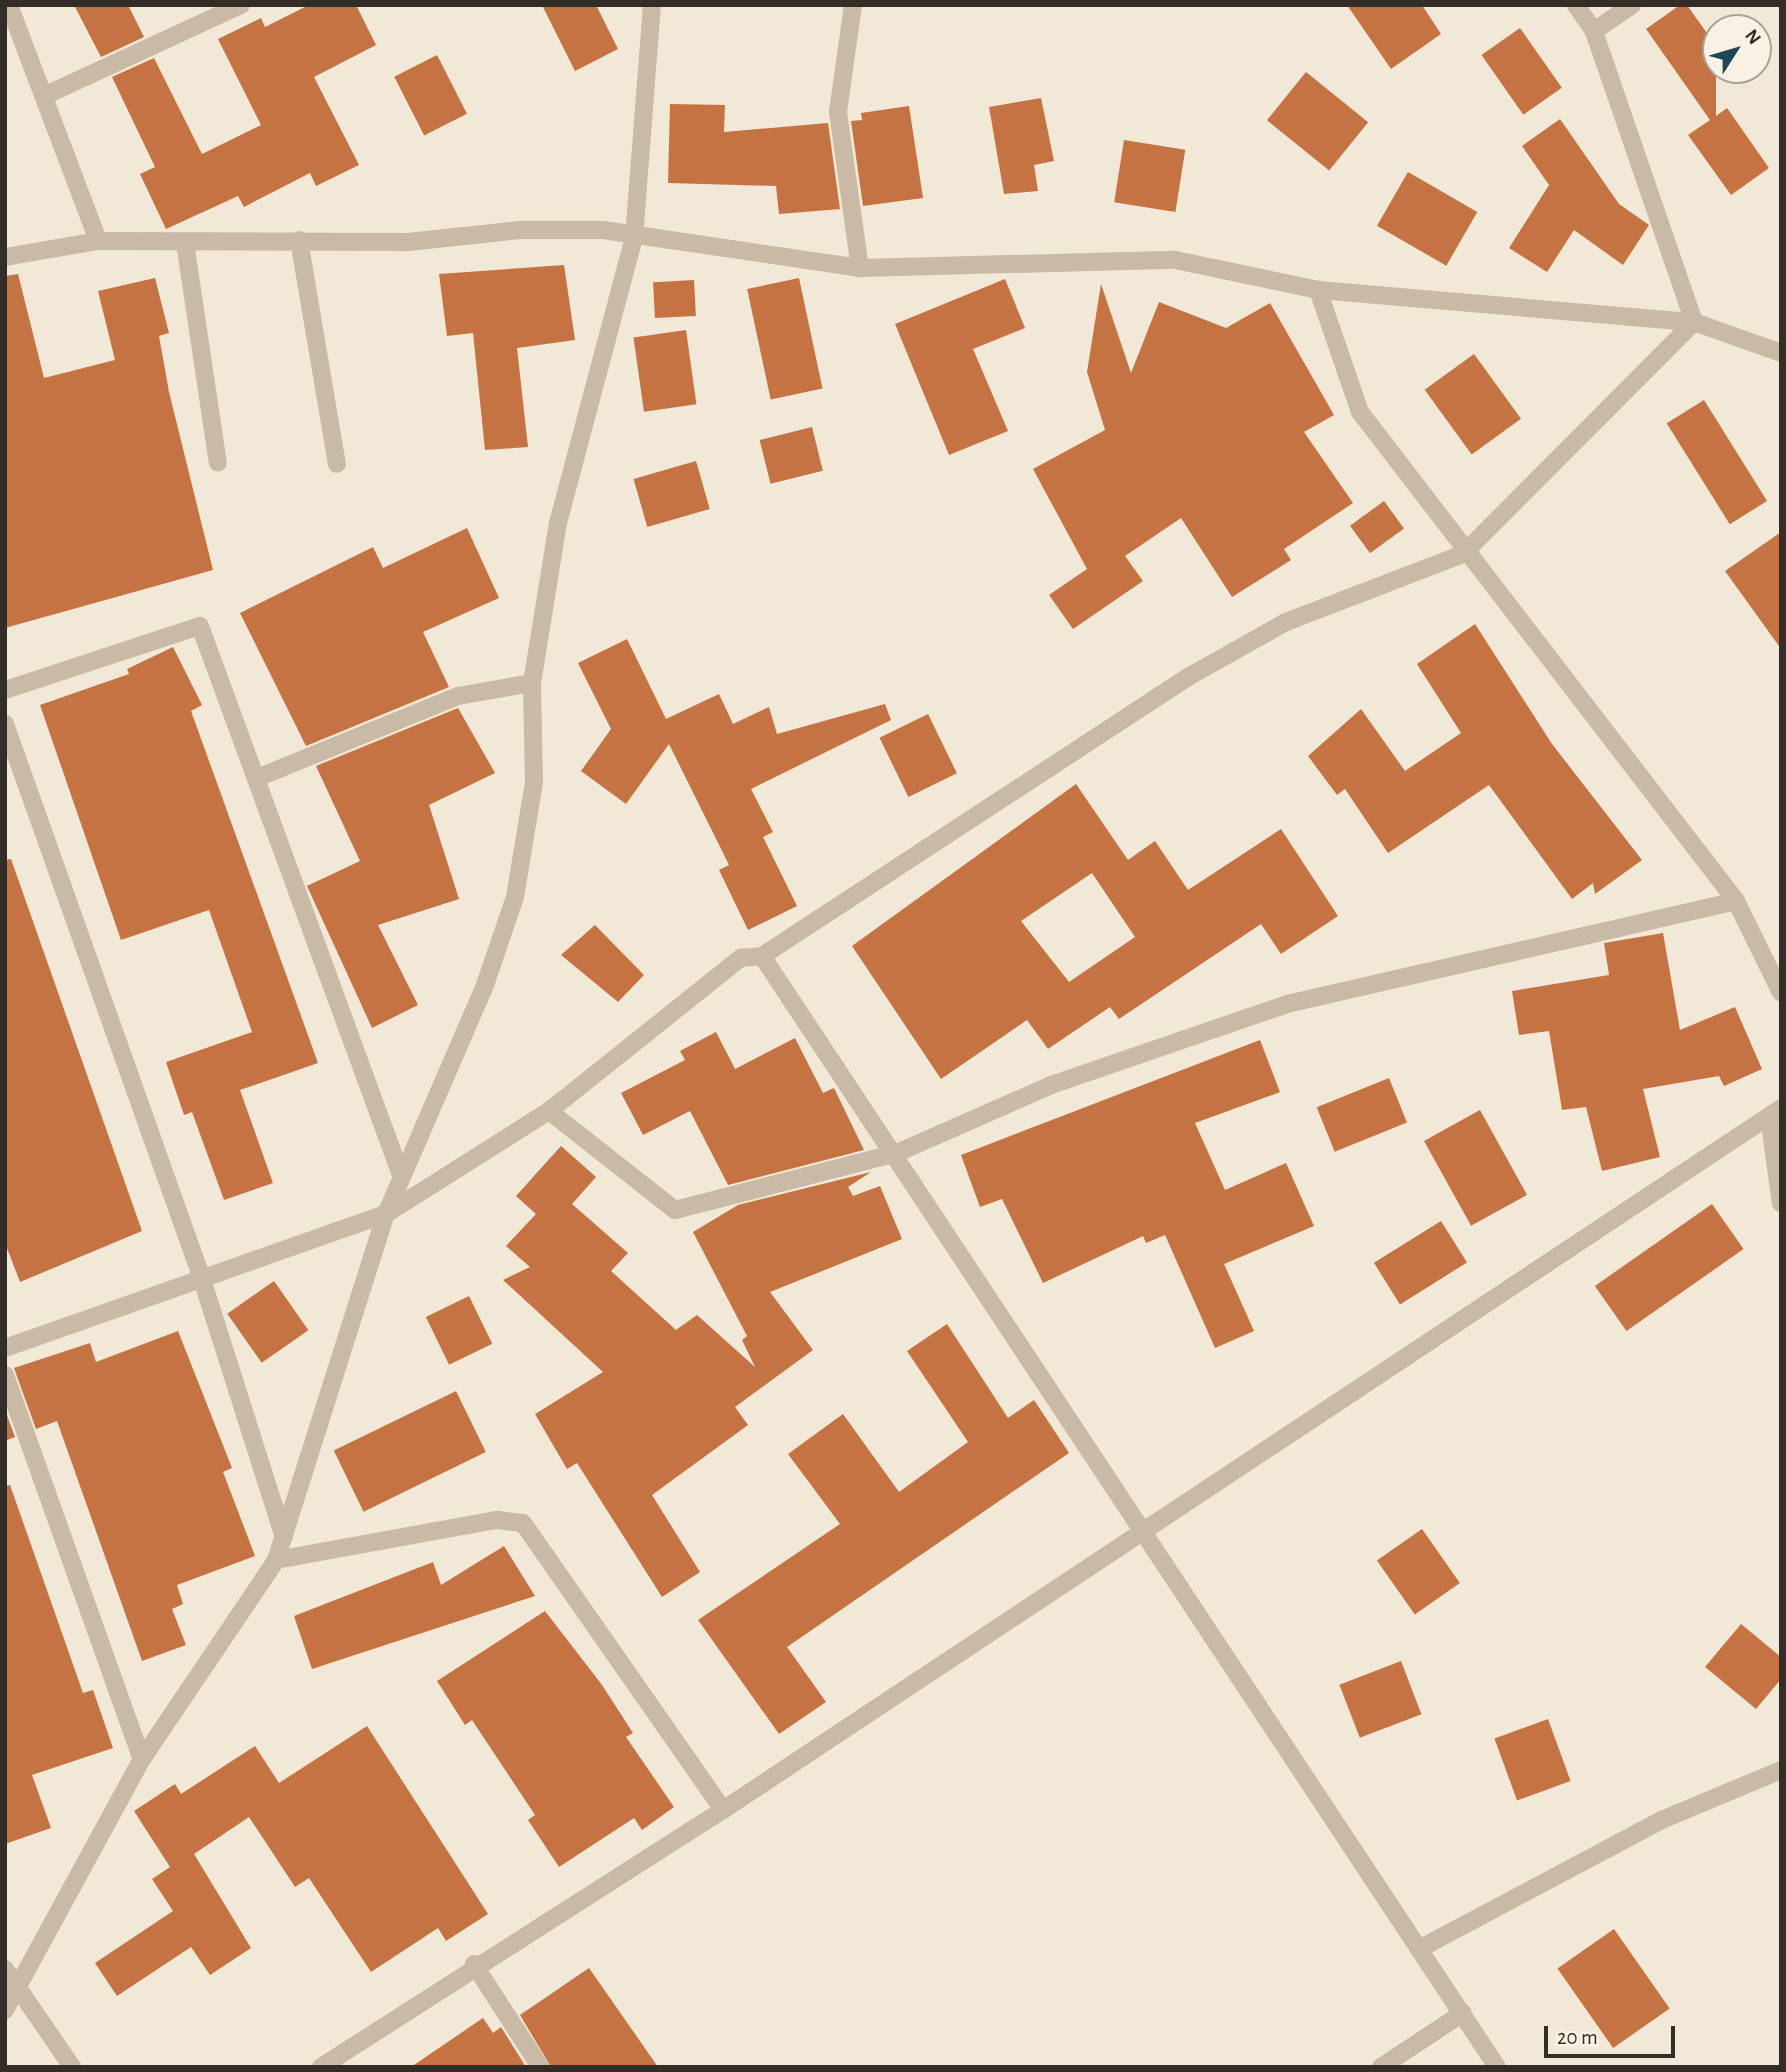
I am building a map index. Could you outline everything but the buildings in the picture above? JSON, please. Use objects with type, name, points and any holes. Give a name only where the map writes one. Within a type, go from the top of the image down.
[{"type":"street","points":[[9,5],[46,95],[98,240]]},
{"type":"street","points":[[46,95],[241,5]]},
{"type":"street","points":[[5,2010],[142,1759],[276,1560],[386,1214],[484,988],[515,897],[534,782],[532,683],[558,523],[634,238],[652,5]]},
{"type":"street","points":[[853,5],[838,112],[860,268]]},
{"type":"street","points":[[1576,5],[1594,31],[1694,322]]},
{"type":"street","points":[[1594,31],[1632,5]]},
{"type":"street","points":[[5,257],[98,240],[185,243],[299,240],[408,242],[520,229],[603,230],[634,238],[860,268],[1175,260],[1318,290],[1694,322],[1781,353]]},
{"type":"street","points":[[299,240],[337,464]]},
{"type":"street","points":[[185,243],[218,463]]},
{"type":"street","points":[[1318,290],[1360,412],[1463,554],[1736,901],[1781,993]]},
{"type":"street","points":[[5,1348],[201,1276],[386,1214],[549,1111],[741,958],[762,956],[1188,677],[1286,622],[1463,554],[1694,322]]},
{"type":"street","points":[[5,690],[200,626],[401,1175]]},
{"type":"street","points":[[257,778],[458,696],[532,683]]},
{"type":"street","points":[[5,724],[201,1276],[284,1536]]},
{"type":"street","points":[[549,1111],[676,1210],[897,1153],[1051,1085],[1287,1004],[1736,901]]},
{"type":"street","points":[[762,956],[897,1153],[1147,1530],[1497,2067]]},
{"type":"street","points":[[321,2067],[474,1964],[723,1810],[1775,1112],[1781,1203]]},
{"type":"street","points":[[5,1375],[142,1759]]},
{"type":"street","points":[[276,1560],[497,1520],[523,1523],[723,1810]]},
{"type":"street","points":[[1419,1949],[1664,1819],[1781,1770]]},
{"type":"street","points":[[474,1964],[540,2067]]},
{"type":"street","points":[[5,1969],[17,1991],[72,2067]]},
{"type":"street","points":[[1381,2067],[1463,2014]]}]
